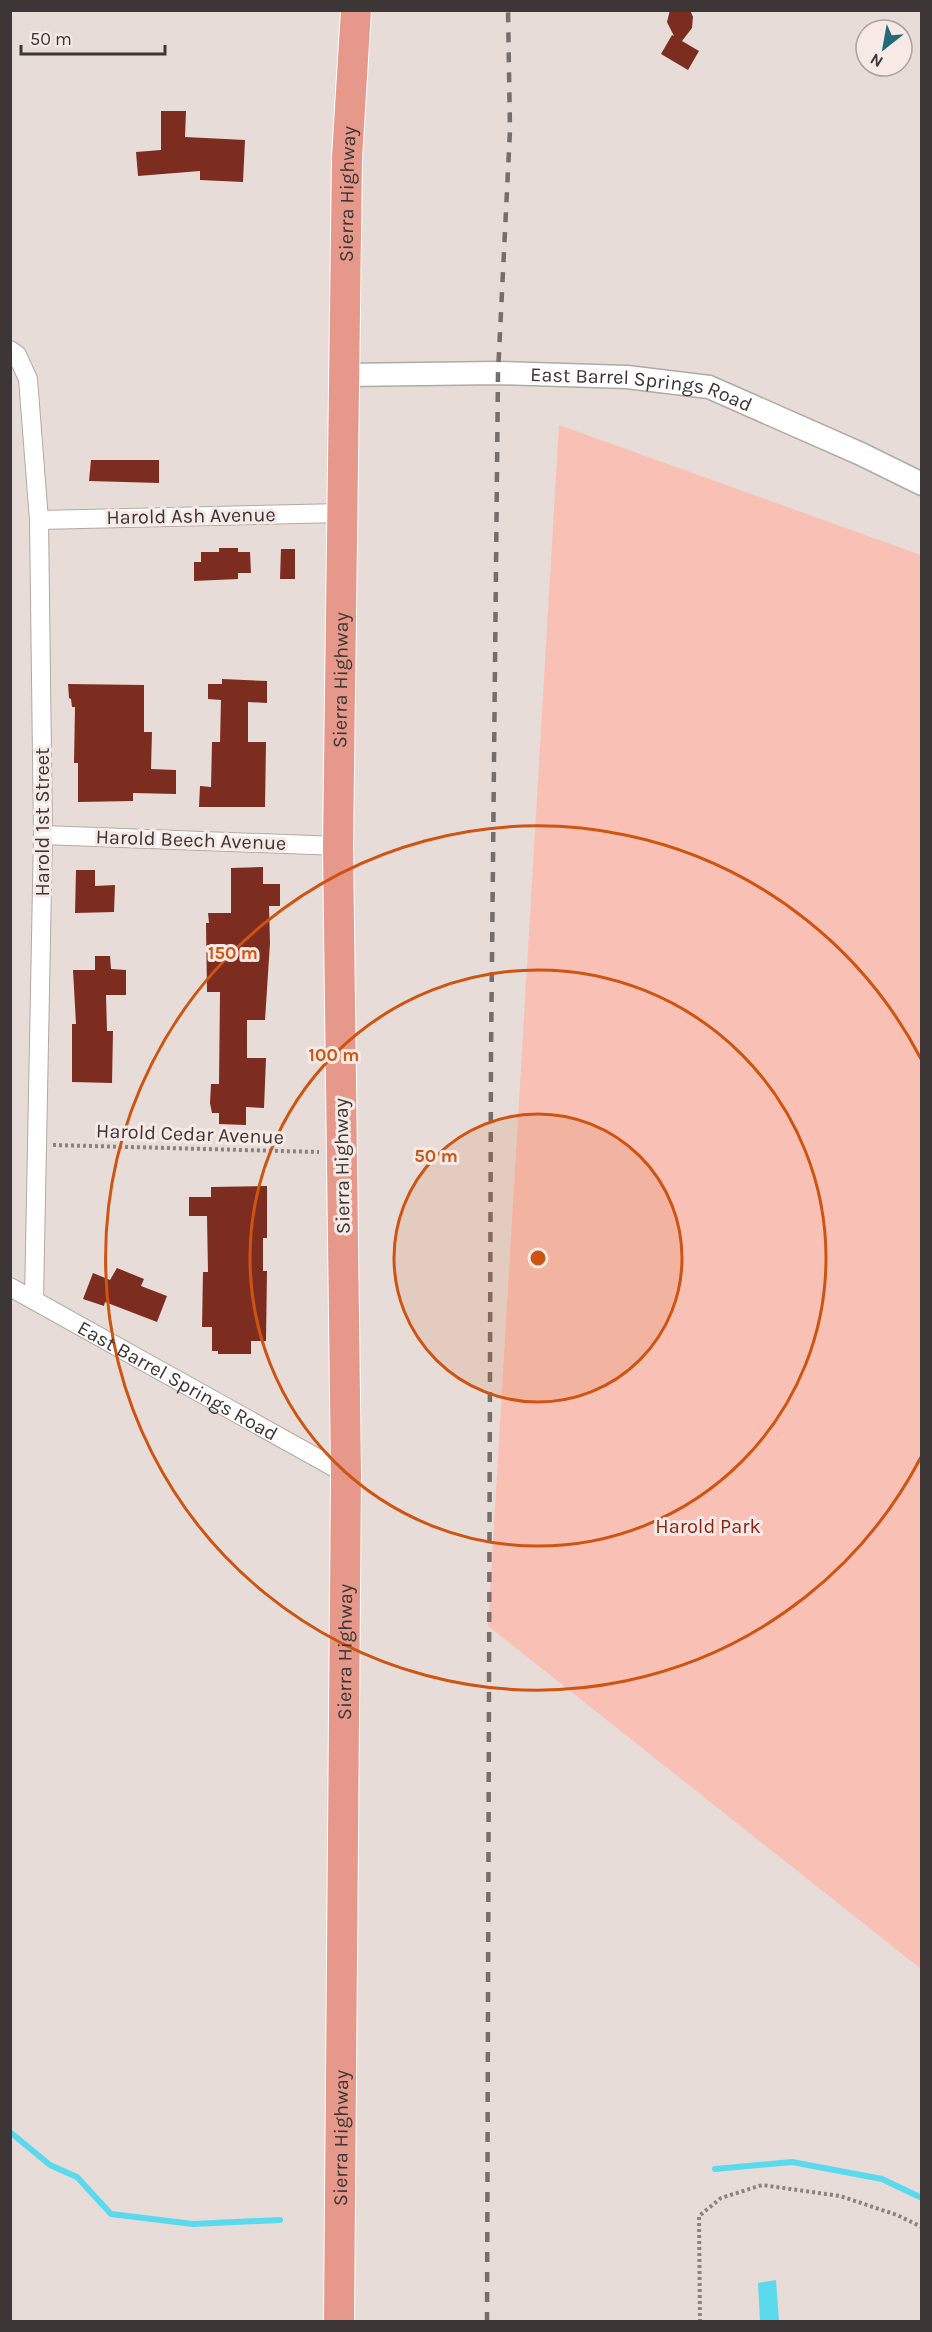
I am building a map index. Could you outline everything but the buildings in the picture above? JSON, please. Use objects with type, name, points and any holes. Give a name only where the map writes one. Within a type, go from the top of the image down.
[{"type":"highway","name":"Sierra Highway","points":[[339,2322],[346,1474],[338,846],[347,158],[356,10]]},
{"type":"street","name":"Harold 1st Street","points":[[10,350],[17,355],[27,378],[39,520],[43,835],[34,1300]]},
{"type":"street","name":"East Barrel Springs Road","points":[[345,375],[627,377],[709,387],[861,454],[921,484]]},
{"type":"street","name":"Harold Ash Avenue","points":[[39,520],[342,513]]},
{"type":"street","name":"Harold Beech Avenue","points":[[43,835],[338,846]]},
{"type":"street","name":"East Barrel Springs Road","points":[[10,1287],[346,1474]]},
{"type":"path","name":"Harold Cedar Avenue","points":[[38,1145],[342,1153]]},
{"type":"path","points":[[700,2322],[699,2216],[721,2198],[762,2185],[840,2196],[897,2215],[921,2227]]},
{"type":"green space","name":"Harold Park","points":[[559,425],[921,555],[921,1969],[488,1626]]},
{"type":"water","points":[[776,2280],[779,2321],[760,2321],[758,2283]]},
{"type":"waterway","points":[[10,2132],[50,2165],[77,2177],[111,2214],[193,2224],[280,2220]]},
{"type":"waterway","points":[[715,2169],[792,2162],[882,2179],[922,2198]]},
{"type":"railway","points":[[487,2322],[491,1055],[498,373],[510,130],[508,10]]}]
